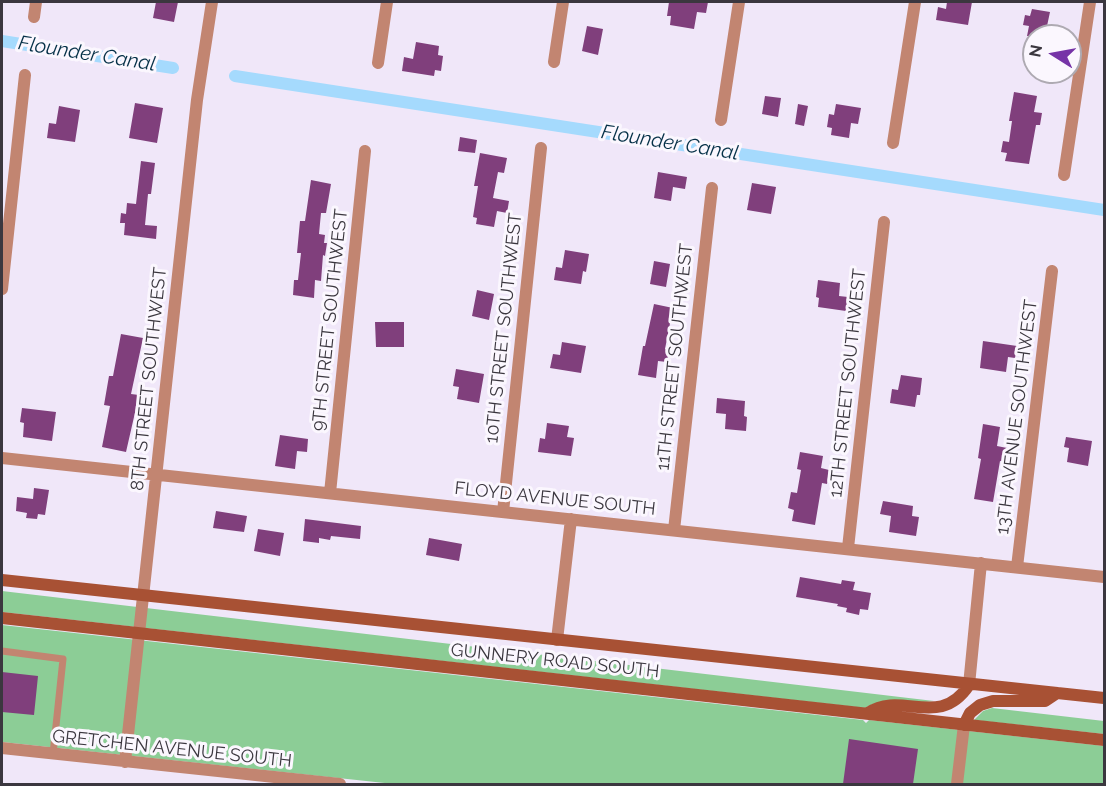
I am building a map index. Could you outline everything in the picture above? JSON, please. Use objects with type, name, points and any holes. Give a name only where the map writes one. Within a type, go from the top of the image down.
[{"type":"main road","name":"GUNNERY ROAD SOUTH","points":[[2,580],[1104,698]]},
{"type":"main road","name":"GUNNERY ROAD SOUTH","points":[[2,618],[1104,740]]},
{"type":"main road","points":[[867,714],[875,709],[891,705],[927,708],[950,704],[962,696],[969,685]]},
{"type":"main road","points":[[964,725],[970,713],[980,705],[993,700],[1045,700],[1057,693]]},
{"type":"street","points":[[34,17],[36,2]]},
{"type":"street","name":"8TH STREET SOUTHWEST","points":[[125,762],[197,100],[212,2]]},
{"type":"street","points":[[378,63],[387,2]]},
{"type":"street","points":[[554,62],[563,2]]},
{"type":"street","points":[[721,120],[740,2]]},
{"type":"street","points":[[893,143],[915,2]]},
{"type":"street","points":[[1064,175],[1090,2]]},
{"type":"street","points":[[2,289],[25,75]]},
{"type":"street","name":"10TH STREET SOUTHWEST","points":[[503,512],[541,148]]},
{"type":"street","name":"9TH STREET SOUTHWEST","points":[[330,493],[365,150]]},
{"type":"street","name":"11TH STREET SOUTHWEST","points":[[674,530],[712,188]]},
{"type":"street","name":"12TH STREET SOUTHWEST","points":[[848,548],[884,222]]},
{"type":"street","name":"13TH AVENUE SOUTHWEST","points":[[1017,567],[1052,271]]},
{"type":"street","name":"FLOYD AVENUE SOUTH","points":[[2,458],[1104,577]]},
{"type":"street","points":[[557,640],[572,519]]},
{"type":"street","points":[[969,685],[981,563]]},
{"type":"street","points":[[957,784],[964,725]]},
{"type":"street","name":"GRETCHEN AVENUE SOUTH","points":[[2,748],[339,784]]},
{"type":"lane","points":[[2,651],[63,659],[53,754]]},
{"type":"green space","points":[[2,591],[934,701],[890,701],[865,708],[2,612]]},
{"type":"green space","points":[[2,625],[863,720],[866,723],[869,720],[1104,746],[1104,784],[394,784],[2,742]]},
{"type":"green space","points":[[992,708],[1104,721],[1104,734],[974,720],[983,711]]},
{"type":"building","points":[[156,2],[178,2],[174,22],[153,18]]},
{"type":"building","points":[[669,2],[708,2],[706,13],[697,12],[694,29],[670,25],[671,16],[667,16]]},
{"type":"building","points":[[947,2],[972,2],[968,25],[936,20],[938,7],[946,9]]},
{"type":"building","points":[[1032,9],[1050,12],[1047,24],[1023,24],[1025,15],[1030,16]]},
{"type":"building","points":[[587,26],[603,29],[598,55],[582,51]]},
{"type":"building","points":[[416,42],[439,46],[438,55],[443,56],[441,71],[435,70],[434,76],[402,71],[404,57],[413,59]]},
{"type":"building","points":[[1014,92],[1037,96],[1034,112],[1042,113],[1040,125],[1036,125],[1029,164],[1005,161],[1007,153],[1001,152],[1003,141],[1009,142],[1012,121],[1009,121]]},
{"type":"building","points":[[765,96],[781,98],[778,117],[762,114]]},
{"type":"building","points":[[135,103],[163,108],[157,143],[129,138]]},
{"type":"building","points":[[798,104],[808,106],[804,126],[795,124]]},
{"type":"building","points":[[836,104],[861,108],[858,124],[851,123],[849,138],[831,135],[832,128],[827,127],[829,114],[834,115]]},
{"type":"building","points":[[59,106],[80,110],[75,142],[47,138],[49,123],[56,124]]},
{"type":"building","points":[[460,137],[477,140],[475,153],[458,151]]},
{"type":"building","points":[[480,153],[507,158],[504,173],[498,172],[493,198],[509,201],[507,213],[497,211],[494,227],[476,224],[477,218],[473,217],[478,186],[474,186]]},
{"type":"building","points":[[141,161],[155,163],[151,194],[148,194],[145,225],[157,226],[156,239],[124,235],[125,223],[120,223],[121,213],[126,214],[127,203],[136,204]]},
{"type":"building","points":[[658,172],[687,177],[685,189],[673,187],[671,201],[654,198]]},
{"type":"building","points":[[311,180],[331,184],[326,213],[321,213],[319,234],[325,235],[324,243],[327,243],[325,256],[323,255],[321,281],[315,280],[314,298],[293,295],[294,280],[298,280],[301,253],[297,253],[300,221],[305,221]]},
{"type":"building","points":[[752,183],[776,187],[771,214],[747,210]]},
{"type":"building","points":[[565,250],[589,254],[581,284],[554,280],[556,267],[562,268]]},
{"type":"building","points":[[654,261],[670,264],[666,287],[650,284]]},
{"type":"building","points":[[818,280],[840,283],[839,296],[848,297],[846,311],[818,307],[819,298],[816,297]]},
{"type":"building","points":[[477,290],[494,294],[489,320],[472,316]]},
{"type":"building","points":[[654,304],[673,308],[665,349],[669,350],[667,362],[658,361],[656,378],[638,375]]},
{"type":"building","points":[[375,322],[404,322],[404,347],[376,347]]},
{"type":"building","points":[[121,334],[143,338],[131,394],[139,395],[126,452],[102,447],[110,406],[104,405],[109,376],[113,376]]},
{"type":"building","points":[[983,341],[1017,346],[1015,358],[1008,357],[1006,372],[980,368]]},
{"type":"building","points":[[562,342],[586,346],[581,373],[550,368],[553,354],[560,355]]},
{"type":"building","points":[[456,369],[484,374],[479,403],[457,399],[459,387],[453,386]]},
{"type":"building","points":[[901,375],[922,378],[920,395],[917,395],[915,407],[890,403],[892,389],[898,390]]},
{"type":"building","points":[[717,398],[745,401],[746,431],[725,429],[726,414],[716,413]]},
{"type":"building","points":[[22,408],[56,412],[52,441],[23,437],[24,423],[20,422]]},
{"type":"building","points":[[547,423],[569,426],[567,437],[574,438],[571,456],[538,452],[540,438],[545,439]]},
{"type":"building","points":[[983,424],[1000,427],[997,446],[1007,448],[1005,462],[1000,461],[993,502],[974,499],[981,459],[978,458]]},
{"type":"building","points":[[280,435],[308,439],[307,452],[297,451],[295,469],[275,466]]},
{"type":"building","points":[[1066,437],[1092,441],[1088,466],[1067,462],[1069,448],[1064,447]]},
{"type":"building","points":[[800,452],[823,456],[821,468],[829,470],[827,484],[822,483],[815,525],[792,521],[794,510],[788,508],[791,492],[797,493],[801,470],[797,469]]},
{"type":"building","points":[[34,488],[49,490],[45,515],[38,514],[37,519],[26,518],[27,513],[16,511],[17,497],[33,499]]},
{"type":"building","points":[[883,501],[913,506],[912,516],[919,517],[916,536],[889,532],[891,516],[880,514]]},
{"type":"building","points":[[216,511],[247,516],[244,532],[213,528]]},
{"type":"building","points":[[305,519],[361,526],[360,539],[331,536],[330,540],[319,538],[319,543],[303,541]]},
{"type":"building","points":[[258,529],[284,533],[280,556],[254,551]]},
{"type":"building","points":[[429,538],[462,544],[459,561],[426,555]]},
{"type":"building","points":[[800,577],[841,584],[842,580],[855,582],[853,590],[871,593],[868,610],[860,609],[859,615],[846,612],[847,608],[837,606],[838,604],[796,597]]},
{"type":"building","points":[[2,672],[38,676],[34,715],[2,712]]},
{"type":"building","points":[[849,739],[918,749],[913,784],[843,784]]},
{"type":"waterway","name":"Flounder Canal","points":[[2,41],[173,68]]},
{"type":"waterway","name":"Flounder Canal","points":[[235,76],[1104,210]]}]
